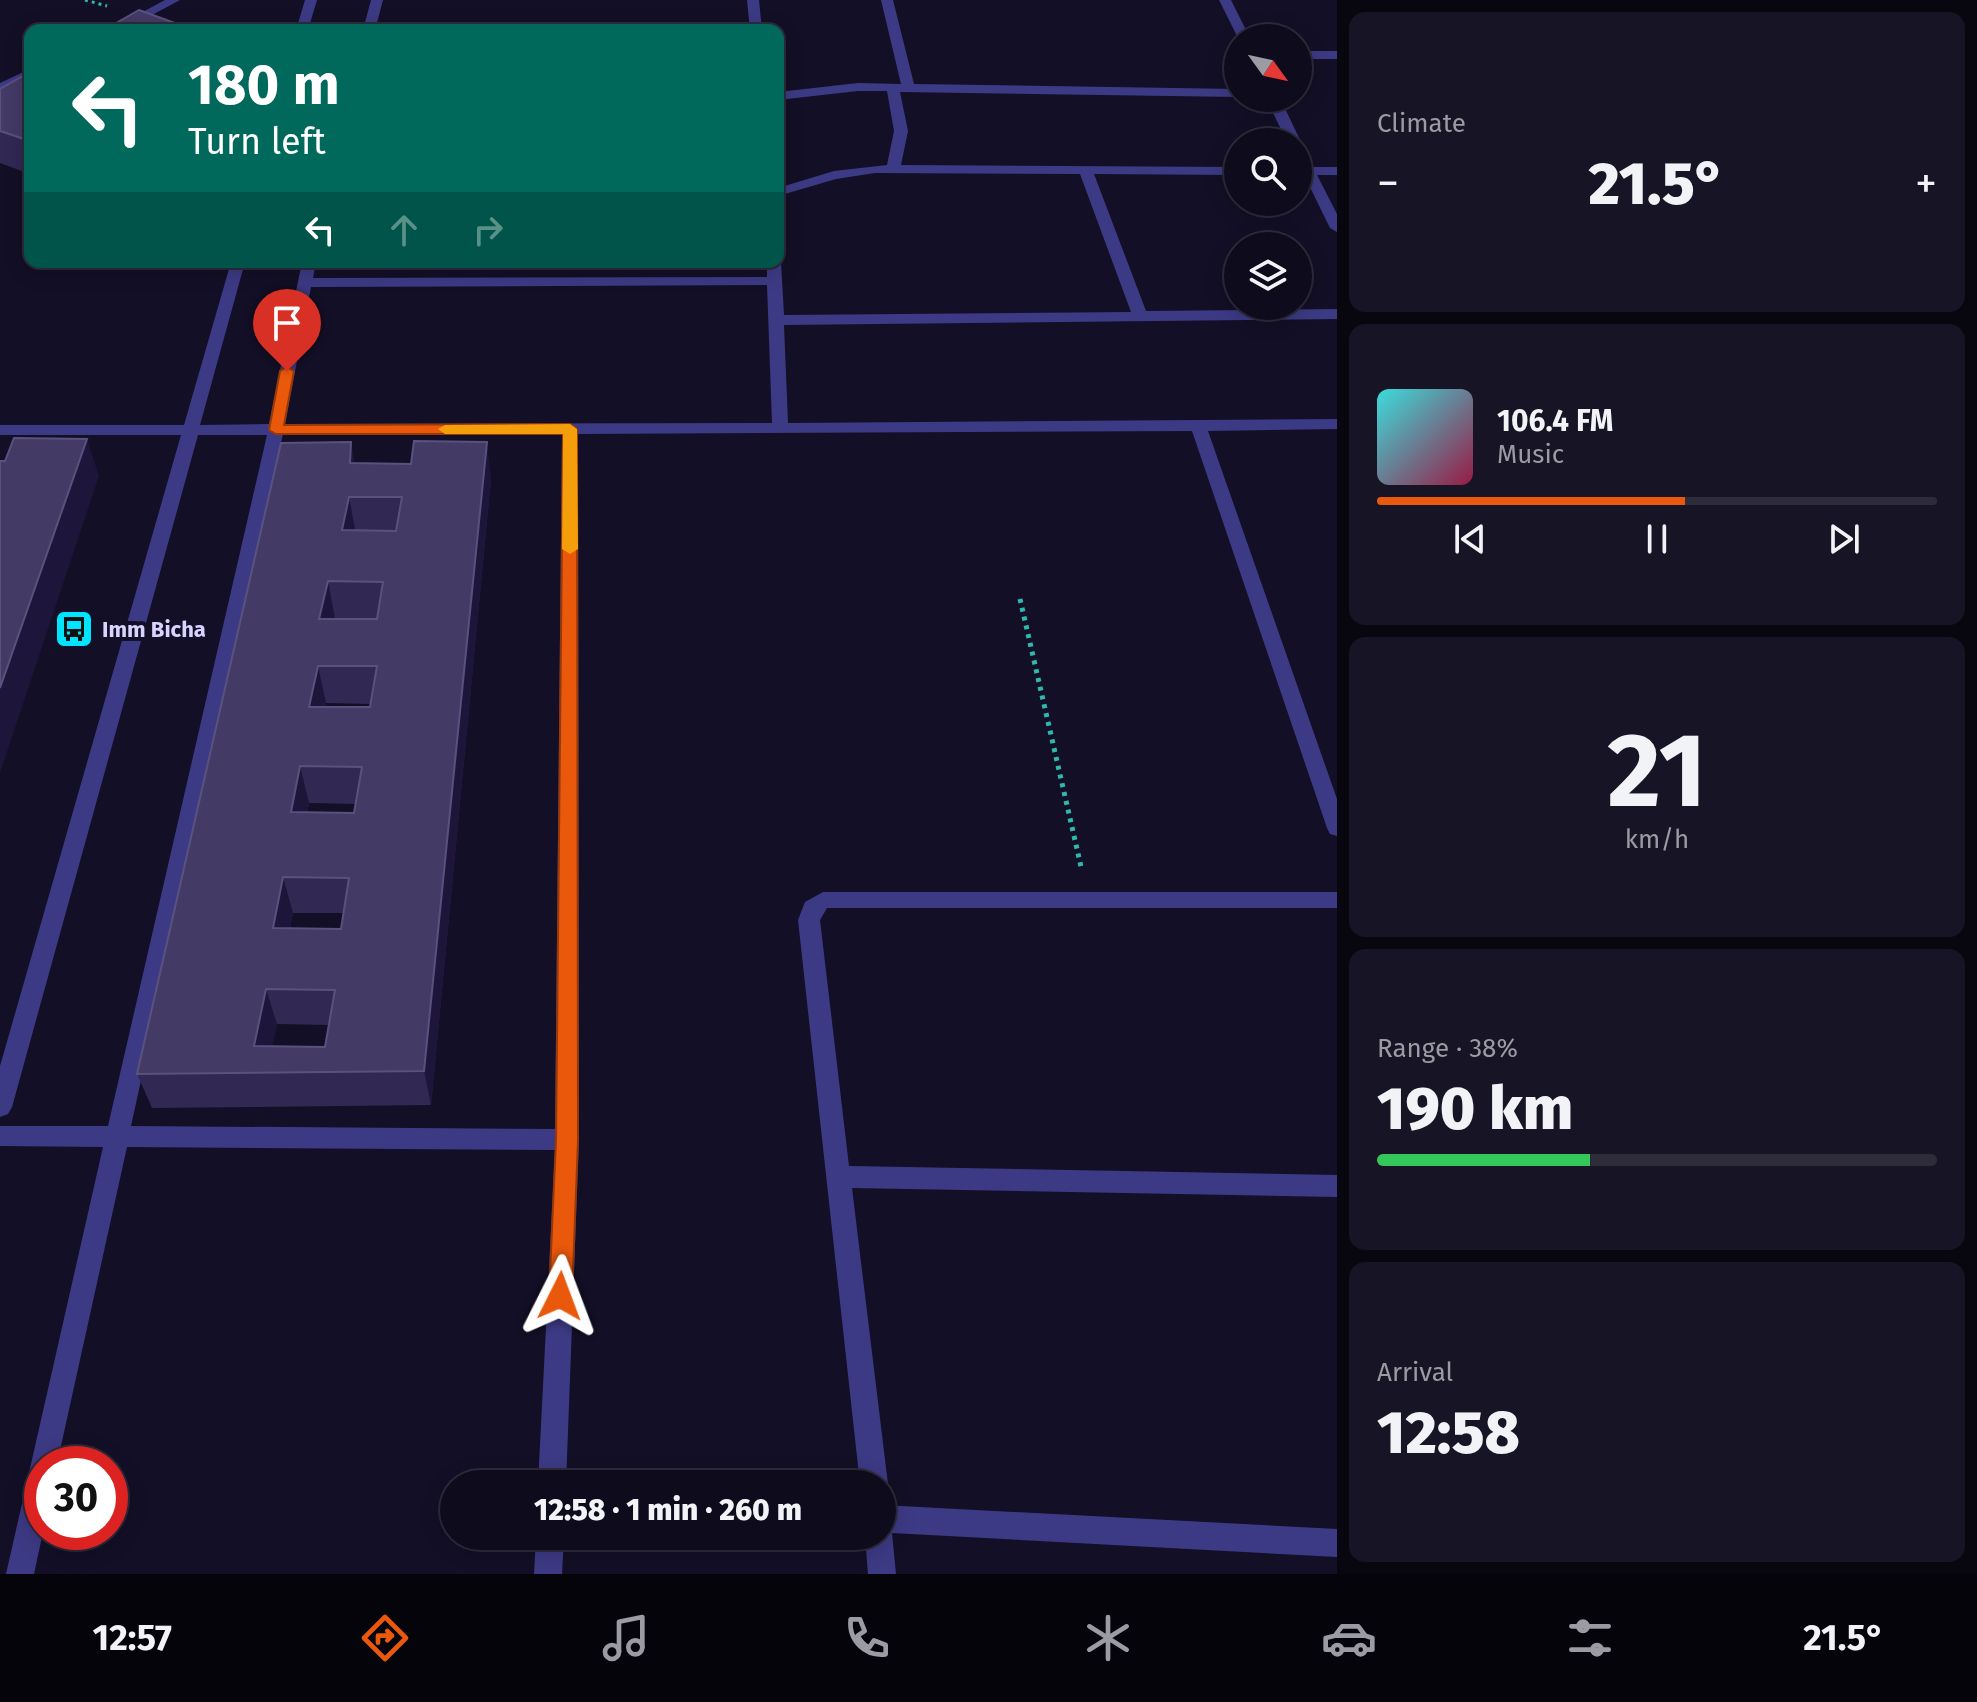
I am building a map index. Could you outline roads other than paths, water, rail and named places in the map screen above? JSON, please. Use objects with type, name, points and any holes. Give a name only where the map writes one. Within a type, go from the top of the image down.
[{"type":"street","points":[[127,24],[174,0]]},
{"type":"street","points":[[304,24],[311,0]]},
{"type":"street","points":[[371,24],[377,0]]},
{"type":"street","points":[[753,0],[755,24]]},
{"type":"street","points":[[887,0],[909,90]]},
{"type":"street","points":[[1225,0],[1237,24]]},
{"type":"street","points":[[1312,55],[1337,55]]},
{"type":"street","points":[[0,88],[24,76]]},
{"type":"street","points":[[784,95],[858,87],[893,90],[1224,93]]},
{"type":"street","points":[[893,90],[901,131],[893,169]]},
{"type":"street","points":[[784,190],[849,172],[893,169],[1224,171]]},
{"type":"street","points":[[1086,171],[1140,315]]},
{"type":"street","points":[[1312,171],[1337,171]]},
{"type":"street","points":[[1312,186],[1337,228]]},
{"type":"street","points":[[0,1107],[236,268]]},
{"type":"street","points":[[48,1446],[115,1136],[276,430],[308,268]]},
{"type":"street","points":[[774,268],[780,429]]},
{"type":"street","points":[[304,283],[774,281]]},
{"type":"street","points":[[777,320],[1337,314]]},
{"type":"street","points":[[0,430],[780,429],[1337,424]]},
{"type":"street","points":[[1199,427],[1337,828]]},
{"type":"street","points":[[553,1470],[567,1140],[570,429]]},
{"type":"street","points":[[872,1470],[809,920],[813,908],[823,900],[1337,900]]},
{"type":"street","points":[[0,1136],[567,1140]]},
{"type":"street","points":[[838,1177],[1337,1186]]},
{"type":"street","points":[[896,1520],[1337,1543]]},
{"type":"street","points":[[20,1574],[25,1550]]},
{"type":"street","points":[[548,1574],[549,1550]]},
{"type":"street","points":[[880,1550],[882,1574]]},
{"type":"place","name":"Imm Bicha","points":[[74,629]]}]
